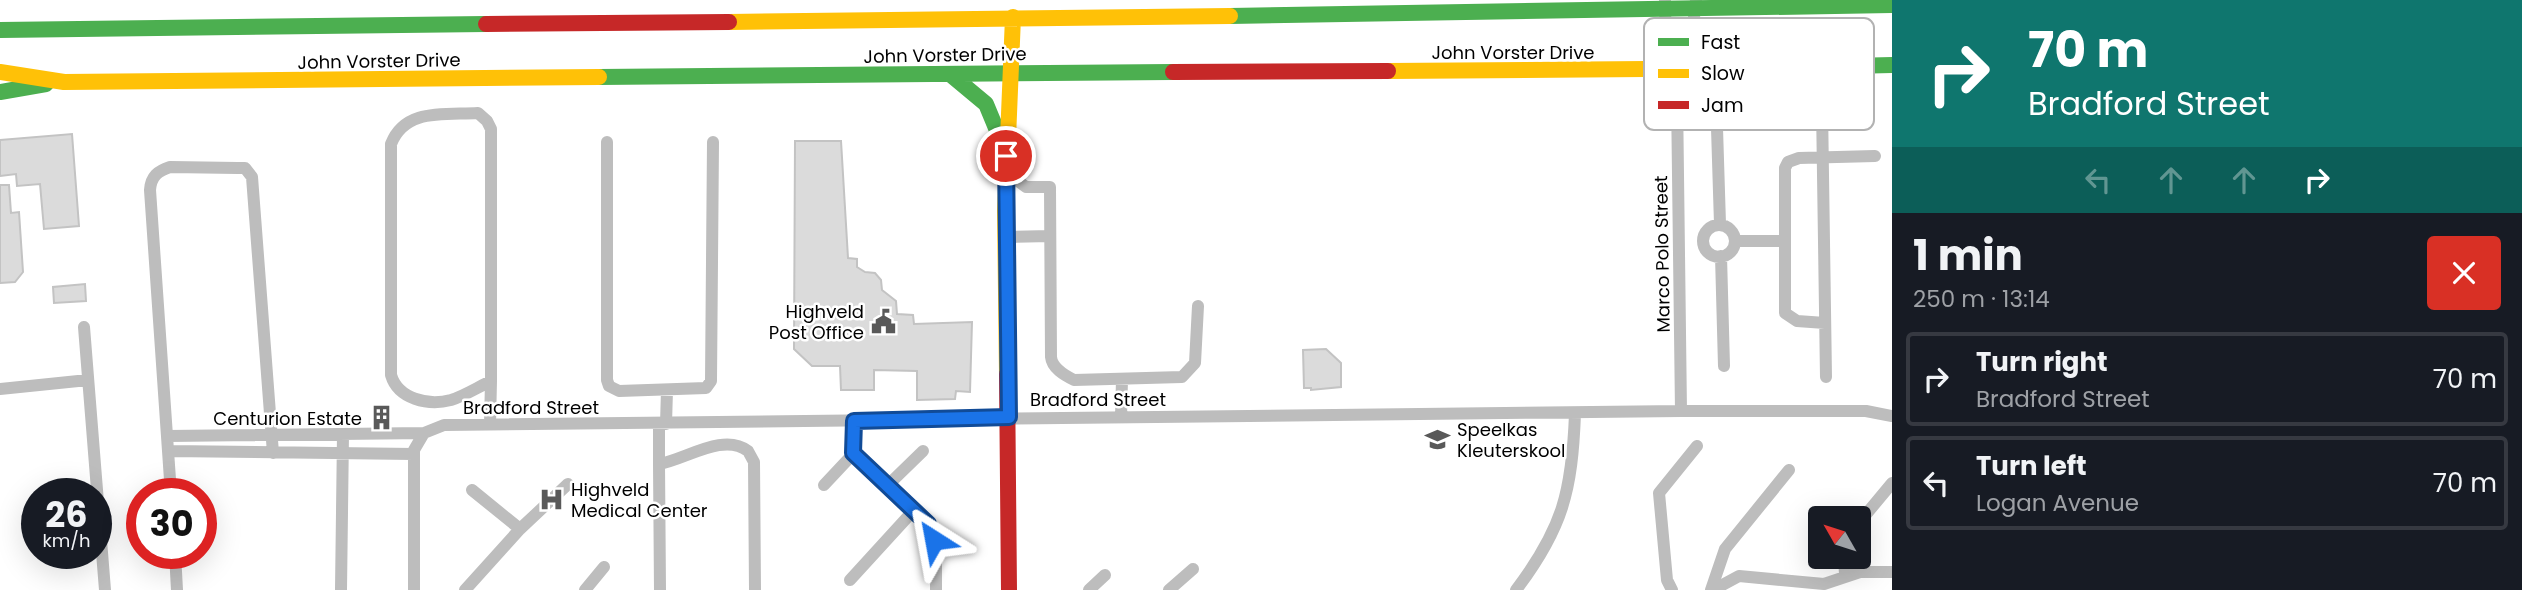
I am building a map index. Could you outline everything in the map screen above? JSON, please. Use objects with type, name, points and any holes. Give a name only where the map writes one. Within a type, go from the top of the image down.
[{"type":"main road","name":"John Vorster Drive","points":[[0,30],[1013,18],[1696,4],[1892,5]]},
{"type":"main road","points":[[1009,590],[1006,164],[1013,18]]},
{"type":"main road","name":"John Vorster Drive","points":[[1874,65],[1892,65]]},
{"type":"main road","name":"John Vorster Drive","points":[[0,72],[64,82],[1010,72],[1644,71]]},
{"type":"main road","points":[[950,74],[986,104],[994,118],[1006,164]]},
{"type":"main road","points":[[0,92],[64,82]]},
{"type":"street","points":[[490,424],[491,381],[491,130],[487,121],[478,113],[416,117],[396,132],[391,144],[393,384],[404,394],[436,402],[451,400],[491,381]]},
{"type":"street","name":"Marco Polo Street","points":[[1677,130],[1681,411]]},
{"type":"street","points":[[1717,130],[1720,225]]},
{"type":"street","points":[[1822,130],[1826,377]]},
{"type":"street","points":[[607,142],[607,380],[609,386],[619,391],[706,388],[712,376],[713,142]]},
{"type":"street","points":[[1825,323],[1797,321],[1785,313],[1785,168],[1793,160],[1875,156]]},
{"type":"street","points":[[1006,164],[1026,187],[1050,187],[1052,362],[1074,380],[1122,380],[1187,374],[1197,354],[1198,306]]},
{"type":"street","points":[[170,478],[150,190],[151,182],[160,170],[184,167],[245,168],[252,177],[273,453]]},
{"type":"street","points":[[1720,225],[1731,229],[1735,241],[1730,252],[1721,257],[1707,252],[1703,240],[1708,229],[1720,225]]},
{"type":"street","points":[[1007,237],[1050,236]]},
{"type":"street","points":[[1679,242],[1703,240]]},
{"type":"street","points":[[1735,241],[1783,241]]},
{"type":"street","points":[[1721,257],[1724,366]]},
{"type":"street","points":[[84,327],[105,590]]},
{"type":"street","points":[[0,389],[88,380]]},
{"type":"street","points":[[1121,416],[1122,380]]},
{"type":"street","points":[[660,590],[659,464],[667,390]]},
{"type":"street","name":"Bradford Street","points":[[167,436],[424,433],[440,425],[662,424],[1009,417],[1681,411],[1866,411],[1892,416]]},
{"type":"street","points":[[1516,590],[1538,561],[1557,526],[1573,467],[1575,414]]},
{"type":"street","points":[[824,485],[853,453],[854,421]]},
{"type":"street","points":[[341,590],[343,433]]},
{"type":"street","points":[[414,590],[414,454],[424,433]]},
{"type":"street","points":[[659,464],[679,460],[703,447],[739,446],[748,451],[754,462],[755,590]]},
{"type":"street","points":[[1672,590],[1667,580],[1659,493],[1697,446]]},
{"type":"street","points":[[887,486],[923,451]]},
{"type":"street","points":[[169,452],[414,454]]},
{"type":"street","points":[[853,453],[914,510],[932,531],[936,551],[936,590]]},
{"type":"street","points":[[1712,590],[1725,549],[1789,470]]},
{"type":"street","points":[[1871,508],[1892,483]]},
{"type":"street","points":[[465,590],[520,529],[568,484]]},
{"type":"street","points":[[472,490],[520,529]]},
{"type":"street","points":[[850,580],[914,510]]},
{"type":"street","points":[[585,590],[604,567]]},
{"type":"street","points":[[176,569],[177,590]]},
{"type":"street","points":[[1169,590],[1194,569]]},
{"type":"street","points":[[1845,569],[1845,575]]},
{"type":"street","points":[[1712,590],[1731,579],[1748,575],[1811,587],[1845,575],[1869,571],[1892,572]]},
{"type":"street","points":[[1089,590],[1105,575]]},
{"type":"building","points":[[72,134],[79,226],[44,229],[40,184],[17,186],[16,174],[0,176],[0,140]]},
{"type":"building","points":[[795,141],[841,141],[848,258],[857,259],[857,267],[865,272],[875,273],[881,280],[882,290],[896,301],[897,314],[913,315],[914,324],[972,322],[970,392],[956,391],[955,399],[917,400],[917,371],[874,370],[874,390],[841,390],[840,366],[812,366],[794,349]]},
{"type":"building","points":[[0,185],[9,185],[11,213],[19,212],[23,272],[15,282],[0,283]]},
{"type":"building","points":[[85,284],[86,301],[54,303],[53,287]]},
{"type":"building","points":[[1326,349],[1341,363],[1341,387],[1311,390],[1304,388],[1303,350]]},
{"type":"building","name":"Centurion Estate","points":[[374,411],[390,411],[390,425],[374,425]]},
{"type":"traffic: fast","points":[[1230,16],[1892,5]]},
{"type":"traffic: fast","points":[[0,30],[486,24]]},
{"type":"traffic: fast","points":[[1874,65],[1892,65]]},
{"type":"traffic: fast","points":[[599,77],[1173,72]]},
{"type":"traffic: fast","points":[[950,74],[986,104],[1003,145]]},
{"type":"traffic: fast","points":[[0,92],[46,84]]},
{"type":"traffic: slow","points":[[729,22],[1230,16]]},
{"type":"traffic: slow","points":[[1007,374],[1005,211],[1013,17]]},
{"type":"traffic: slow","points":[[1388,71],[1644,69]]},
{"type":"traffic: slow","points":[[0,72],[64,82],[599,77]]},
{"type":"traffic: jam","points":[[486,24],[729,22]]},
{"type":"traffic: jam","points":[[1173,72],[1388,71]]},
{"type":"traffic: jam","points":[[1007,374],[1009,590]]},
{"type":"place","name":"Highveld Post Office","points":[[884,321]]},
{"type":"place","name":"Centurion Estate","points":[[382,418]]},
{"type":"place","name":"Speelkas Kleuterskool","points":[[1437,439]]},
{"type":"place","name":"Highveld Medical Center","points":[[551,499]]},
{"type":"route","points":[[934,540],[928,524],[853,453],[854,421],[1009,417],[1006,156]]}]
